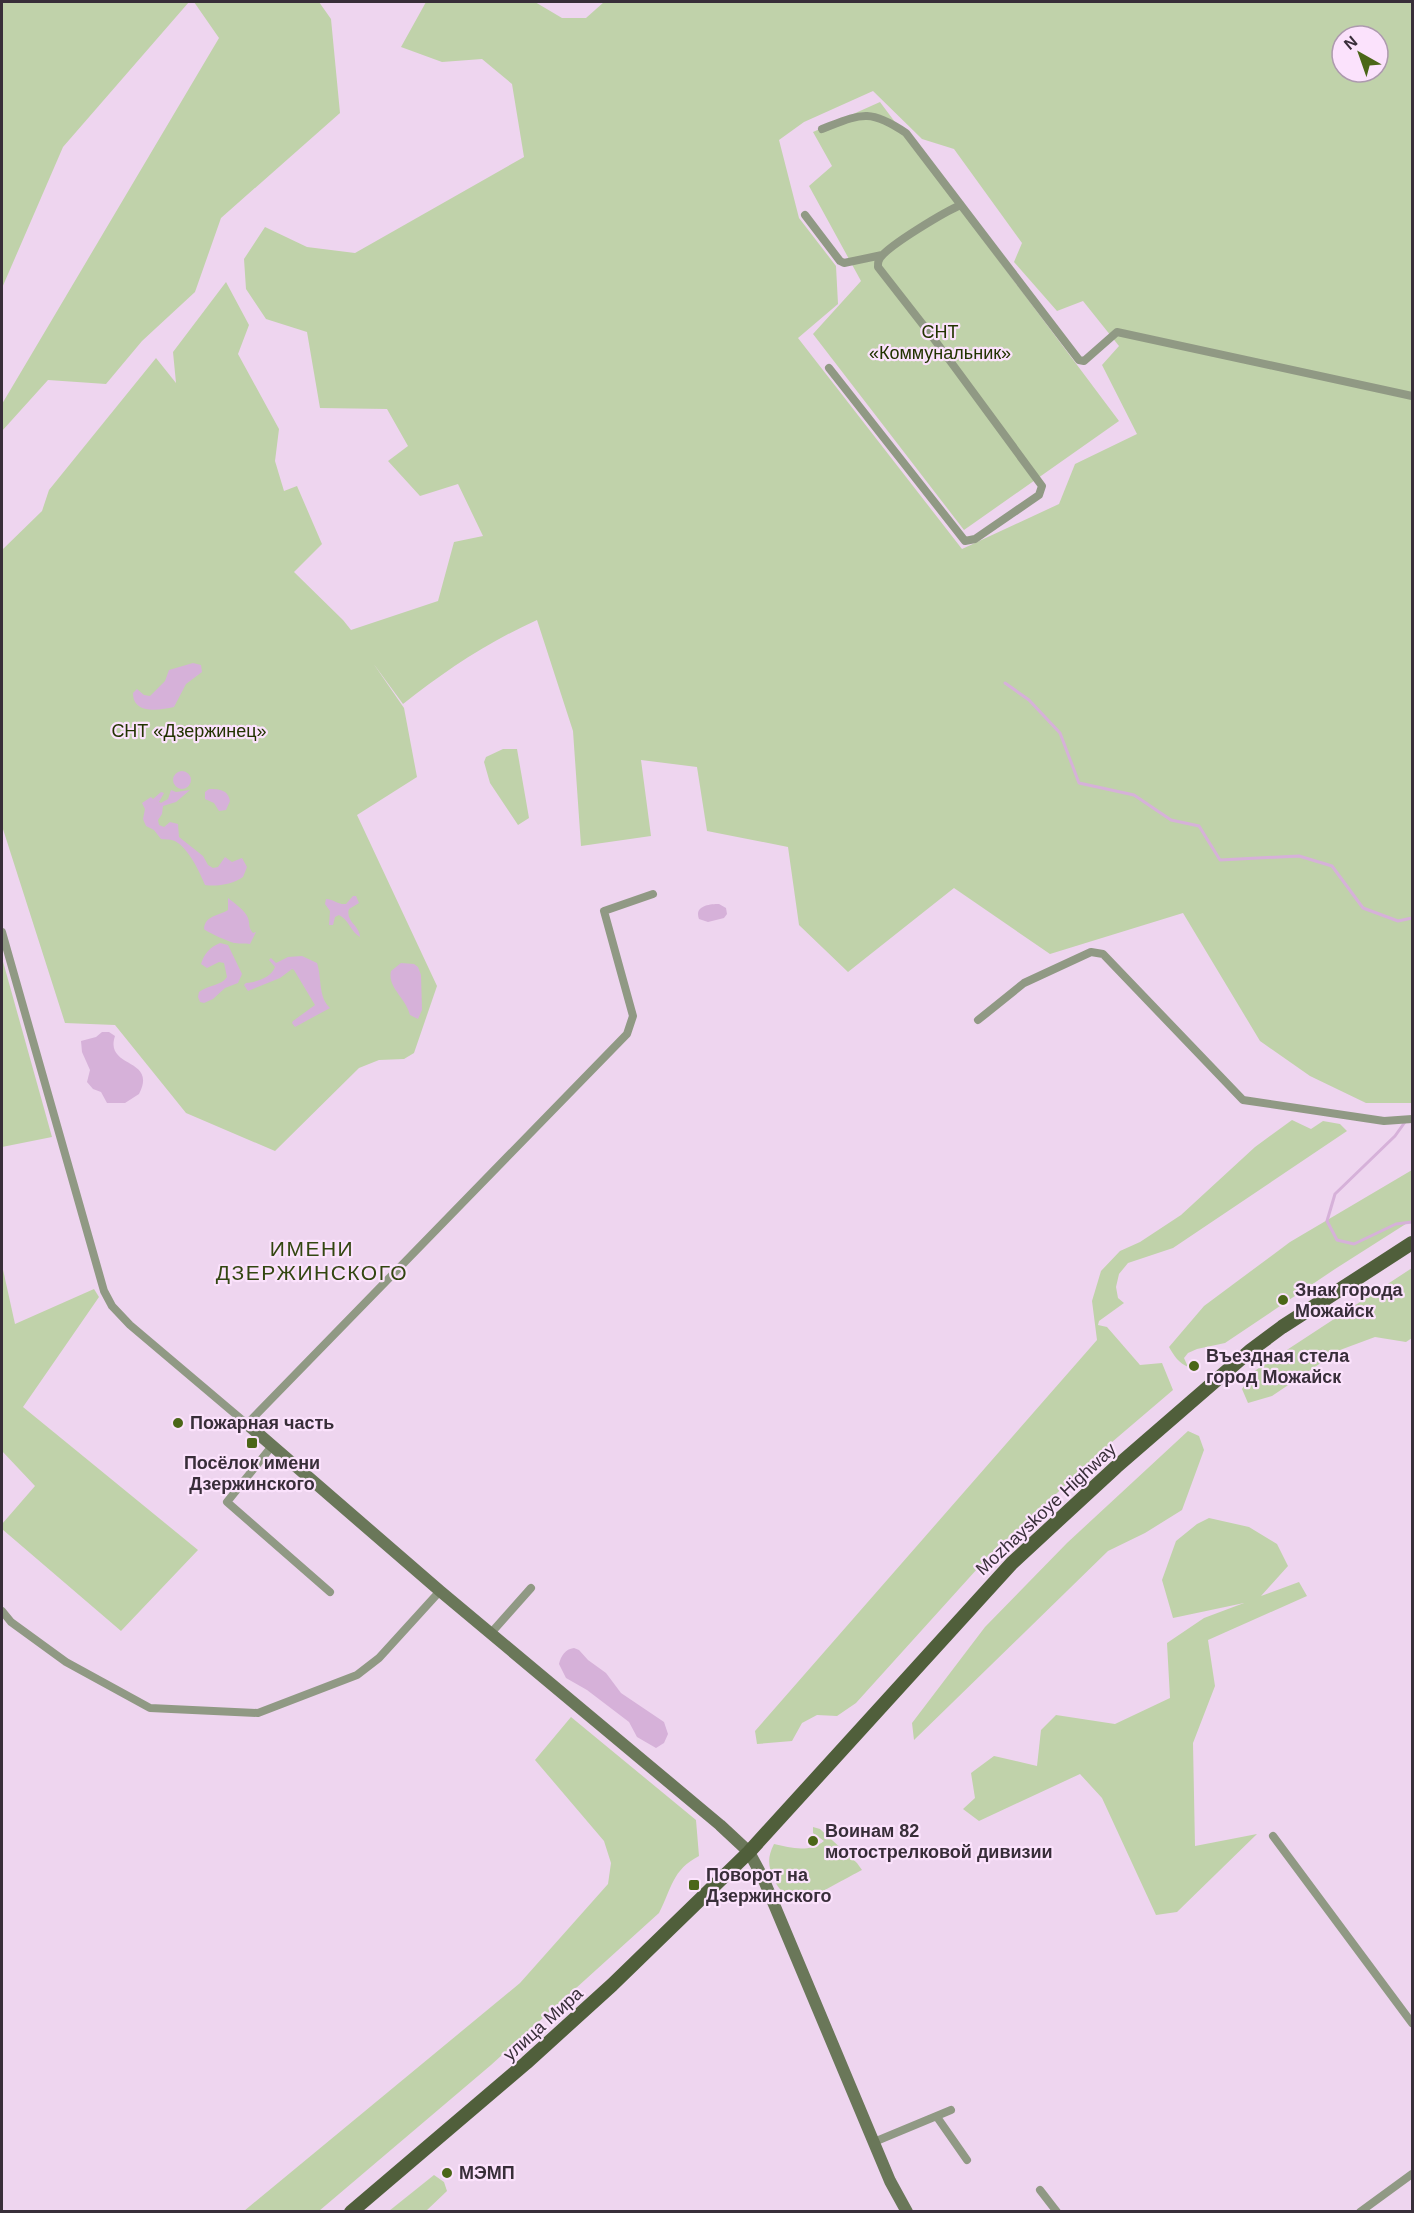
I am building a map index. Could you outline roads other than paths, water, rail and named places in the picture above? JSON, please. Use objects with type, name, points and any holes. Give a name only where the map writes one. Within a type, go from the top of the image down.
[{"type":"main road","name":"Mozhayskoye Highway","points":[[749,1852],[988,1588],[1039,1537],[1251,1350],[1282,1327],[1413,1243]]},
{"type":"main road","name":"улица Мира","points":[[351,2211],[578,2018],[749,1852]]},
{"type":"street","points":[[822,129],[859,116],[869,115],[880,117],[895,125],[912,139],[1072,354],[1079,360],[1084,361],[1117,332],[1413,396]]},
{"type":"street","points":[[805,215],[840,261],[844,263],[882,255],[936,217],[962,205]]},
{"type":"street","points":[[829,368],[965,541],[975,539],[1042,492],[1042,486],[931,335],[882,273],[878,267],[882,255]]},
{"type":"street","points":[[247,1424],[627,1034],[633,1016],[604,911],[653,894]]},
{"type":"street","points":[[2,932],[104,1291],[112,1306],[130,1325],[440,1591],[720,1825],[749,1852],[759,1869],[891,2181],[907,2211]]},
{"type":"street","points":[[978,1020],[1024,983],[1091,952],[1103,954],[1243,1100],[1384,1122],[1413,1119]]},
{"type":"street","points":[[272,1446],[227,1502],[330,1592]]},
{"type":"street","points":[[491,1633],[531,1588]]},
{"type":"street","points":[[2,1611],[11,1622],[66,1662],[150,1708],[258,1713],[357,1675],[379,1658],[440,1591]]},
{"type":"street","points":[[1273,1836],[1413,2023]]},
{"type":"street","points":[[874,2142],[951,2110]]},
{"type":"street","points":[[936,2117],[967,2160]]},
{"type":"street","points":[[1360,2211],[1413,2174]]},
{"type":"street","points":[[1040,2190],[1057,2211]]},
{"type":"waterway","points":[[1005,683],[1029,700],[1060,733],[1079,783],[1134,795],[1171,820],[1199,826],[1220,860],[1299,856],[1332,866],[1363,908],[1398,921],[1412,918]]},
{"type":"waterway","points":[[1405,1122],[1395,1136],[1335,1194],[1327,1221],[1337,1240],[1354,1244],[1396,1224],[1412,1222]]},
{"type":"place","name":"Знак города Можайск","points":[[1283,1300]]},
{"type":"place","name":"Въездная стела город Можайск","points":[[1194,1366]]},
{"type":"place","name":"Пожарная часть","points":[[178,1423]]},
{"type":"place","name":"Посёлок имени Дзержинского","points":[[252,1443]]},
{"type":"place","name":"Воинам 82 мотострелковой дивизии","points":[[813,1841]]},
{"type":"place","name":"Поворот на Дзержинского","points":[[694,1885]]},
{"type":"place","name":"МЭМП","points":[[447,2173]]},
{"type":"district","name":"ИМЕНИ ДЗЕРЖИНСКОГО","points":[[312,1261]]},
{"type":"park label","name":"СНТ «Коммунальник»","points":[[940,342]]},
{"type":"park label","name":"СНТ «Дзержинец»","points":[[189,731]]}]
